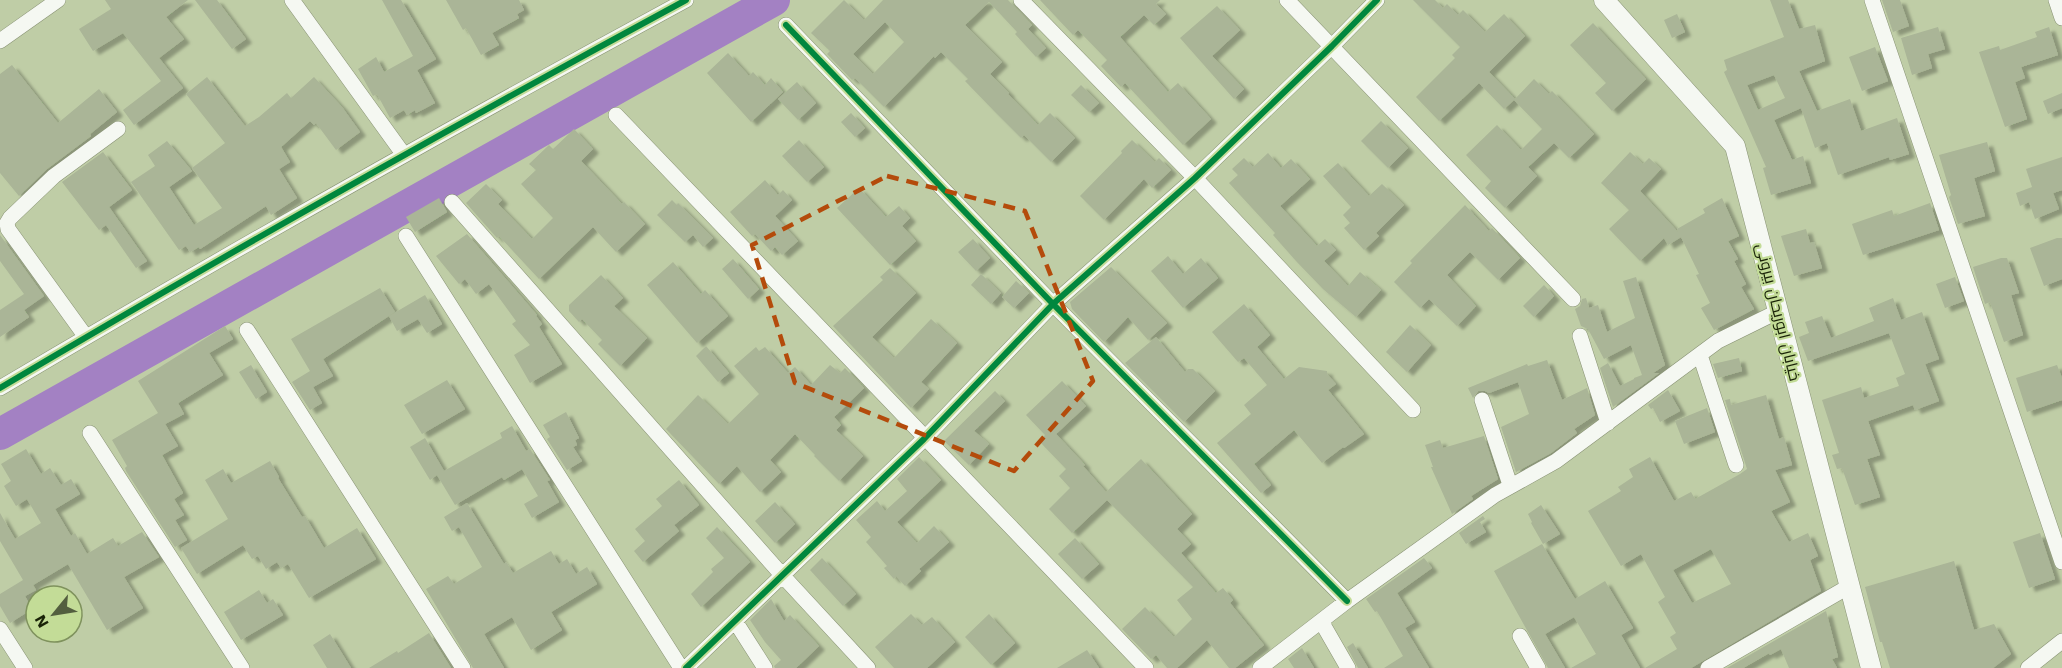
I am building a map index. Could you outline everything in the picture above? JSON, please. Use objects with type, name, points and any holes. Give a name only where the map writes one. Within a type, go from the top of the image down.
[{"type":"street","points":[[0,41],[58,0]]},
{"type":"street","points":[[292,0],[404,155]]},
{"type":"street","points":[[0,388],[177,283],[686,0]]},
{"type":"street","points":[[1021,0],[1195,177],[1413,410]]},
{"type":"street","points":[[1287,0],[1573,299]]},
{"type":"street","points":[[406,236],[684,668],[924,439],[1053,304],[1195,177],[1377,0]]},
{"type":"street","name":"خیابان ابوریحان بیرونی","points":[[1604,0],[1736,146],[1848,587],[1871,668]]},
{"type":"street","points":[[1872,0],[2062,562]]},
{"type":"street","points":[[2056,0],[2062,18]]},
{"type":"street","points":[[786,26],[1053,304],[1347,601]]},
{"type":"street","points":[[616,115],[924,439],[1146,668]]},
{"type":"street","points":[[86,337],[8,230],[7,223],[54,176],[118,129]]},
{"type":"street","points":[[452,202],[782,575],[868,668]]},
{"type":"street","points":[[1260,668],[1347,601],[1510,485],[1556,461],[1718,341],[1779,311]]},
{"type":"street","points":[[247,330],[463,668]]},
{"type":"street","points":[[1580,336],[1608,423]]},
{"type":"street","points":[[1700,355],[1736,465]]},
{"type":"street","points":[[1482,400],[1510,485]]},
{"type":"street","points":[[90,433],[243,668]]},
{"type":"street","points":[[1708,668],[1848,587]]},
{"type":"street","points":[[735,621],[765,668]]},
{"type":"street","points":[[1321,621],[1348,668]]},
{"type":"street","points":[[0,629],[25,668]]},
{"type":"street","points":[[1520,636],[1538,668]]},
{"type":"street","points":[[2028,668],[2062,641]]},
{"type":"highlighted area","points":[[887,176],[1025,211],[1093,381],[1014,471],[795,383],[752,245]]},
{"type":"building","points":[[105,0],[188,0],[166,17],[184,39],[159,58],[183,88],[134,125],[123,110],[161,81],[123,33],[93,51],[79,29],[111,9]]},
{"type":"building","points":[[195,0],[217,0],[246,39],[232,49]]},
{"type":"building","points":[[382,0],[401,0],[436,59],[417,70],[435,103],[416,113],[415,110],[407,115],[404,110],[390,118],[377,94],[373,96],[358,69],[376,57],[384,72],[413,56]]},
{"type":"building","points":[[446,0],[519,0],[524,10],[517,14],[519,18],[492,33],[499,45],[481,55],[466,28],[463,30]]},
{"type":"building","points":[[844,0],[864,20],[883,0],[1008,0],[1032,25],[1028,29],[1046,48],[1036,57],[989,2],[965,25],[1002,62],[990,74],[1038,125],[1050,113],[1075,138],[1051,162],[1024,135],[1021,138],[965,81],[968,79],[941,52],[935,58],[934,56],[884,107],[855,78],[852,80],[827,54],[830,51],[811,33]],"holes":[[[885,22],[904,42],[873,74],[853,54]]]},
{"type":"building","points":[[1040,0],[1160,0],[1156,4],[1166,14],[1154,25],[1144,15],[1120,37],[1168,92],[1178,83],[1211,119],[1183,145],[1125,83],[1121,87],[1101,66],[1107,60],[1078,30],[1073,35]]},
{"type":"building","points":[[1413,0],[1435,0],[1443,8],[1447,4],[1458,15],[1463,10],[1485,32],[1504,14],[1525,36],[1489,72],[1515,99],[1504,109],[1479,83],[1439,121],[1416,97],[1455,58],[1452,55],[1460,47]]},
{"type":"building","points":[[1770,0],[1788,0],[1799,29],[1815,25],[1825,61],[1799,71],[1817,111],[1850,99],[1861,131],[1897,118],[1909,154],[1890,160],[1889,157],[1838,175],[1827,143],[1815,148],[1801,108],[1774,120],[1792,160],[1803,156],[1811,183],[1771,195],[1763,168],[1766,167],[1724,72],[1727,70],[1724,60],[1784,37]],"holes":[[[1774,75],[1785,98],[1758,110],[1747,85]]]},
{"type":"building","points":[[1882,0],[1900,0],[1909,26],[1893,32]]},
{"type":"building","points":[[1217,6],[1240,30],[1212,56],[1244,89],[1234,99],[1180,38]]},
{"type":"building","points":[[1677,14],[1685,32],[1672,38],[1664,20]]},
{"type":"building","points":[[1593,23],[1646,79],[1612,111],[1595,93],[1606,83],[1570,45]]},
{"type":"building","points":[[1938,27],[1945,49],[1928,54],[1932,68],[1912,75],[1901,38]]},
{"type":"building","points":[[2049,27],[2058,55],[2021,67],[2025,78],[2015,82],[2027,119],[2005,127],[1979,52],[1999,46],[2000,50],[2037,37],[2035,32]]},
{"type":"building","points":[[1875,47],[1888,81],[1862,91],[1849,57]]},
{"type":"building","points":[[728,53],[749,76],[753,72],[765,85],[771,78],[783,92],[751,122],[707,73]]},
{"type":"building","points":[[12,65],[58,123],[99,89],[117,112],[90,134],[91,136],[47,169],[19,196],[0,173],[0,74]]},
{"type":"building","points":[[207,77],[245,126],[287,93],[291,98],[314,77],[342,107],[360,132],[336,150],[316,123],[314,125],[310,121],[281,147],[290,162],[279,169],[297,198],[271,215],[266,206],[200,249],[199,247],[190,252],[186,246],[179,250],[131,182],[155,166],[148,155],[167,141],[192,171],[169,187],[194,225],[222,208],[192,168],[225,143],[186,94]]},
{"type":"building","points":[[1534,79],[1549,94],[1552,91],[1594,134],[1569,158],[1554,143],[1528,167],[1537,176],[1505,208],[1485,188],[1491,181],[1466,155],[1497,125],[1521,150],[1542,129],[1514,100]]},
{"type":"building","points":[[797,82],[816,103],[798,120],[778,99]]},
{"type":"building","points":[[1081,85],[1099,103],[1089,112],[1071,95]]},
{"type":"building","points":[[2062,93],[2062,108],[2048,114],[2043,101]]},
{"type":"building","points":[[851,113],[865,128],[855,137],[841,122]]},
{"type":"building","points":[[1381,121],[1408,148],[1388,168],[1361,141]]},
{"type":"building","points":[[574,129],[593,149],[581,161],[622,204],[624,202],[645,224],[616,252],[593,227],[539,279],[499,236],[497,238],[466,203],[486,184],[502,200],[498,204],[532,239],[553,218],[521,184],[536,170],[529,164],[549,145],[553,149]]},
{"type":"building","points":[[799,140],[824,167],[807,182],[782,156]]},
{"type":"building","points":[[1132,140],[1155,162],[1159,158],[1171,170],[1152,188],[1144,179],[1104,220],[1080,196]]},
{"type":"building","points":[[1987,142],[1995,171],[1974,178],[1985,216],[1958,224],[1939,155]]},
{"type":"building","points":[[103,152],[132,190],[109,207],[147,261],[136,268],[106,225],[99,230],[62,182]]},
{"type":"building","points":[[1630,152],[1643,164],[1649,158],[1661,169],[1640,191],[1678,232],[1677,229],[1705,213],[1703,209],[1722,198],[1739,236],[1728,241],[1738,259],[1734,261],[1746,284],[1741,287],[1754,309],[1714,330],[1701,308],[1710,303],[1681,237],[1668,245],[1664,238],[1640,261],[1609,229],[1629,210],[1601,183]]},
{"type":"building","points":[[1268,153],[1281,168],[1291,159],[1310,179],[1280,206],[1317,246],[1325,239],[1336,250],[1324,261],[1348,286],[1360,272],[1381,290],[1356,317],[1323,289],[1296,261],[1273,235],[1275,233],[1229,183],[1238,175],[1232,169],[1244,158],[1253,167]]},
{"type":"building","points":[[2062,157],[2062,190],[2053,193],[2059,209],[2035,219],[2029,202],[2020,206],[2016,193],[2032,187],[2026,169]]},
{"type":"building","points":[[1338,163],[1369,196],[1382,184],[1404,205],[1376,233],[1379,236],[1364,250],[1344,228],[1350,223],[1343,215],[1351,207],[1323,176]]},
{"type":"building","points":[[765,180],[778,195],[783,190],[792,200],[775,216],[798,241],[782,255],[775,247],[771,251],[755,234],[752,236],[730,212]]},
{"type":"building","points":[[859,188],[886,217],[899,206],[910,218],[902,226],[916,241],[890,265],[837,208]]},
{"type":"building","points":[[439,198],[447,212],[415,232],[406,217]]},
{"type":"building","points":[[672,200],[677,205],[678,203],[713,238],[703,247],[693,235],[685,242],[657,215]]},
{"type":"building","points":[[1930,203],[1939,230],[1863,255],[1852,224],[1892,210],[1894,216]]},
{"type":"building","points":[[1465,205],[1489,231],[1492,228],[1520,258],[1498,280],[1470,252],[1447,275],[1476,306],[1457,326],[1429,299],[1420,308],[1394,282],[1412,263],[1410,261]]},
{"type":"building","points":[[1806,229],[1810,243],[1814,242],[1822,268],[1794,276],[1781,236]]},
{"type":"building","points":[[467,234],[537,315],[542,324],[539,327],[562,364],[530,383],[514,355],[530,345],[512,324],[516,321],[489,284],[476,294],[465,279],[459,284],[436,256]]},
{"type":"building","points":[[0,235],[44,296],[24,310],[29,317],[0,337],[0,310],[24,294],[0,261]]},
{"type":"building","points":[[2062,238],[2062,279],[2044,286],[2030,248]]},
{"type":"building","points":[[973,239],[990,258],[976,271],[958,252]]},
{"type":"building","points":[[1168,256],[1183,274],[1201,258],[1218,278],[1183,308],[1151,271]]},
{"type":"building","points":[[2007,258],[2019,293],[2011,295],[2023,335],[2004,342],[1990,302],[1985,304],[1973,267]]},
{"type":"building","points":[[733,259],[759,289],[748,299],[722,269]]},
{"type":"building","points":[[673,262],[701,294],[705,290],[728,316],[697,343],[647,285]]},
{"type":"building","points":[[1111,267],[1167,323],[1148,340],[1128,317],[1104,342],[1072,309],[1070,302]]},
{"type":"building","points":[[890,268],[916,293],[872,337],[894,358],[931,319],[957,343],[921,382],[929,389],[911,408],[833,326],[883,280],[880,277]]},
{"type":"building","points":[[981,274],[1001,293],[991,304],[971,285]]},
{"type":"building","points":[[601,275],[623,298],[614,306],[647,338],[620,366],[598,344],[602,340],[582,319],[579,322],[569,311],[569,305]]},
{"type":"building","points":[[1636,277],[1665,365],[1653,373],[1659,373],[1613,407],[1600,368],[1608,363],[1620,386],[1642,375],[1631,345],[1604,359],[1588,329],[1581,326],[1575,309],[1580,306],[1582,299],[1586,298],[1589,308],[1598,305],[1607,332],[1635,318],[1623,281]]},
{"type":"building","points":[[1955,277],[1964,301],[1945,308],[1936,284]]},
{"type":"building","points":[[1016,281],[1029,293],[1014,308],[1002,297]]},
{"type":"building","points":[[1544,285],[1554,296],[1534,317],[1523,306]]},
{"type":"building","points":[[380,288],[395,312],[323,359],[333,376],[313,387],[322,403],[310,410],[292,382],[310,371],[291,339]]},
{"type":"building","points":[[425,295],[442,324],[427,333],[418,319],[397,331],[389,316]]},
{"type":"building","points":[[1893,298],[1901,320],[1922,312],[1939,359],[1925,364],[1939,401],[1915,410],[1913,405],[1868,421],[1880,455],[1867,459],[1880,497],[1855,505],[1842,468],[1837,469],[1832,455],[1839,453],[1822,400],[1861,387],[1864,398],[1899,386],[1896,378],[1905,374],[1889,333],[1808,361],[1799,337],[1809,333],[1805,322],[1822,316],[1831,338],[1874,321],[1869,308]]},
{"type":"building","points":[[1244,304],[1270,335],[1257,347],[1284,379],[1299,367],[1327,371],[1336,384],[1328,390],[1364,434],[1322,463],[1294,430],[1254,464],[1271,485],[1261,493],[1217,443],[1251,414],[1244,405],[1267,385],[1244,358],[1238,362],[1212,332]]},
{"type":"building","points":[[1410,325],[1431,345],[1407,372],[1386,352]]},
{"type":"building","points":[[225,326],[233,339],[209,353],[223,375],[178,403],[184,414],[165,424],[178,446],[162,455],[183,493],[174,499],[184,515],[175,520],[187,540],[175,547],[126,471],[127,466],[112,440],[158,413],[138,381]]},
{"type":"building","points":[[1156,337],[1185,372],[1193,369],[1215,391],[1184,422],[1125,363]]},
{"type":"building","points":[[706,346],[729,373],[718,382],[696,356]]},
{"type":"building","points":[[756,347],[759,351],[765,347],[788,373],[795,367],[811,385],[830,365],[840,373],[845,368],[864,388],[834,417],[841,425],[836,430],[863,456],[839,481],[795,434],[770,460],[781,472],[760,492],[737,466],[719,484],[666,429],[698,395],[728,424],[759,394],[734,366]]},
{"type":"building","points":[[1739,358],[1742,371],[1718,378],[1713,364]]},
{"type":"building","points":[[1547,360],[1562,400],[1587,388],[1595,415],[1574,429],[1577,433],[1551,453],[1516,472],[1501,427],[1529,414],[1518,382],[1489,393],[1478,391],[1473,398],[1468,388],[1527,364],[1528,366]]},
{"type":"building","points":[[251,365],[267,392],[256,399],[239,372]]},
{"type":"building","points":[[2057,365],[2062,378],[2062,400],[2027,412],[2016,378]]},
{"type":"building","points":[[447,380],[465,409],[422,434],[404,405]]},
{"type":"building","points":[[1062,381],[1086,406],[1056,434],[1106,492],[1141,459],[1192,514],[1177,529],[1191,544],[1181,553],[1216,593],[1223,588],[1233,600],[1230,603],[1264,645],[1235,668],[1229,668],[1207,640],[1177,668],[1167,668],[1156,655],[1151,659],[1122,629],[1145,607],[1174,637],[1192,619],[1177,600],[1193,587],[1107,500],[1072,533],[1049,509],[1070,488],[1059,476],[1066,469],[1039,441],[1045,435],[1026,415]]},
{"type":"building","points":[[1668,390],[1680,411],[1660,422],[1653,408],[1651,409],[1648,405]]},
{"type":"building","points":[[995,391],[1005,401],[974,431],[989,444],[969,465],[944,441]]},
{"type":"building","points":[[1766,395],[1779,439],[1784,437],[1792,465],[1775,470],[1790,502],[1771,511],[1789,542],[1808,533],[1818,556],[1810,560],[1821,591],[1691,668],[1645,668],[1677,649],[1670,637],[1676,633],[1658,602],[1665,597],[1641,554],[1621,566],[1588,511],[1621,491],[1618,487],[1633,477],[1629,469],[1650,457],[1674,501],[1691,492],[1695,499],[1747,469],[1725,400],[1730,399],[1731,405]],"holes":[[[1711,549],[1731,584],[1692,603],[1673,570]]]},
{"type":"building","points":[[1707,408],[1715,432],[1684,444],[1675,421]]},
{"type":"building","points":[[566,412],[579,438],[575,440],[577,445],[573,447],[582,461],[567,470],[547,439],[550,437],[543,425]]},
{"type":"building","points":[[512,426],[526,451],[530,449],[550,480],[547,481],[559,502],[532,518],[524,504],[538,496],[522,469],[504,480],[502,477],[455,505],[437,475],[430,480],[410,447],[425,438],[444,471],[502,438],[500,433]]},
{"type":"building","points":[[1484,436],[1498,479],[1471,496],[1473,499],[1452,514],[1431,467],[1433,467],[1425,445],[1440,440],[1443,448]]},
{"type":"building","points":[[26,449],[41,474],[50,468],[61,485],[71,479],[80,494],[55,509],[71,536],[75,533],[87,554],[113,538],[118,546],[142,532],[159,557],[124,577],[143,608],[107,630],[84,591],[84,584],[80,584],[68,564],[35,584],[24,584],[24,614],[10,623],[0,606],[0,594],[23,580],[0,541],[0,513],[15,539],[41,523],[27,499],[16,506],[4,486],[11,481],[1,464]]},
{"type":"building","points":[[919,457],[941,480],[897,522],[917,543],[934,526],[949,542],[919,569],[921,571],[905,586],[896,576],[894,579],[884,568],[887,566],[866,542],[871,537],[856,520],[877,501],[885,511],[907,491],[897,479]]},
{"type":"building","points":[[270,461],[302,517],[305,516],[324,548],[357,528],[376,559],[309,598],[288,564],[281,568],[277,562],[266,569],[258,556],[252,559],[243,545],[197,574],[181,548],[228,519],[205,480],[223,469],[231,483]]},
{"type":"building","points":[[679,480],[699,505],[674,525],[679,531],[643,562],[634,551],[645,541],[635,529],[662,506],[656,499]]},
{"type":"building","points":[[775,502],[795,524],[775,543],[755,521]]},
{"type":"building","points":[[467,503],[504,564],[506,562],[513,573],[551,551],[559,564],[567,559],[576,574],[587,567],[597,584],[551,612],[562,630],[531,650],[512,617],[484,634],[504,668],[473,668],[426,589],[448,576],[454,584],[482,567],[459,527],[452,531],[444,517]]},
{"type":"building","points":[[1541,505],[1560,534],[1543,544],[1528,514]]},
{"type":"building","points":[[1483,516],[1485,519],[1480,522],[1486,532],[1466,544],[1459,533]]},
{"type":"building","points":[[717,527],[750,562],[701,607],[691,594],[713,572],[711,569],[724,558],[706,538]]},
{"type":"building","points":[[2040,533],[2055,579],[2029,588],[2013,542]]},
{"type":"building","points":[[1075,538],[1099,564],[1082,579],[1058,554]]},
{"type":"building","points":[[1542,544],[1575,599],[1605,581],[1633,628],[1621,635],[1640,668],[1571,668],[1596,654],[1574,617],[1545,634],[1565,668],[1548,668],[1494,571]]},
{"type":"building","points":[[822,558],[856,594],[843,606],[810,570]]},
{"type":"building","points":[[1424,558],[1432,568],[1397,593],[1415,622],[1405,628],[1429,668],[1384,668],[1403,656],[1377,611],[1375,612],[1366,599]]},
{"type":"building","points":[[1954,561],[1974,630],[1994,624],[2011,654],[1993,668],[1890,668],[1882,642],[1880,642],[1865,587]]},
{"type":"building","points":[[259,590],[267,603],[273,599],[283,615],[241,640],[224,612]]},
{"type":"building","points":[[771,599],[784,621],[790,615],[819,646],[796,668],[775,668],[774,666],[781,660],[750,620]]},
{"type":"building","points":[[1826,611],[1838,657],[1832,659],[1837,668],[1789,668],[1781,649],[1743,668],[1727,668]]},
{"type":"building","points":[[911,614],[922,625],[932,617],[955,642],[927,668],[894,668],[875,647]]},
{"type":"building","points":[[989,614],[1015,643],[991,665],[965,637]]},
{"type":"building","points":[[429,633],[451,668],[369,668],[397,651],[398,653]]},
{"type":"building","points":[[330,634],[351,668],[327,668],[313,645]]},
{"type":"building","points":[[1353,643],[1368,668],[1358,668],[1347,647]]},
{"type":"building","points":[[1302,648],[1314,668],[1294,668],[1288,659]]},
{"type":"building","points":[[1087,650],[1099,668],[1057,668]]},
{"type":"waterway","points":[[0,434],[774,0]]},
{"type":"cycle path","points":[[0,388],[341,191],[686,0]]},
{"type":"cycle path","points":[[686,668],[924,439],[1053,304],[1195,178],[1377,0]]},
{"type":"cycle path","points":[[786,25],[1053,304],[1347,601]]}]
